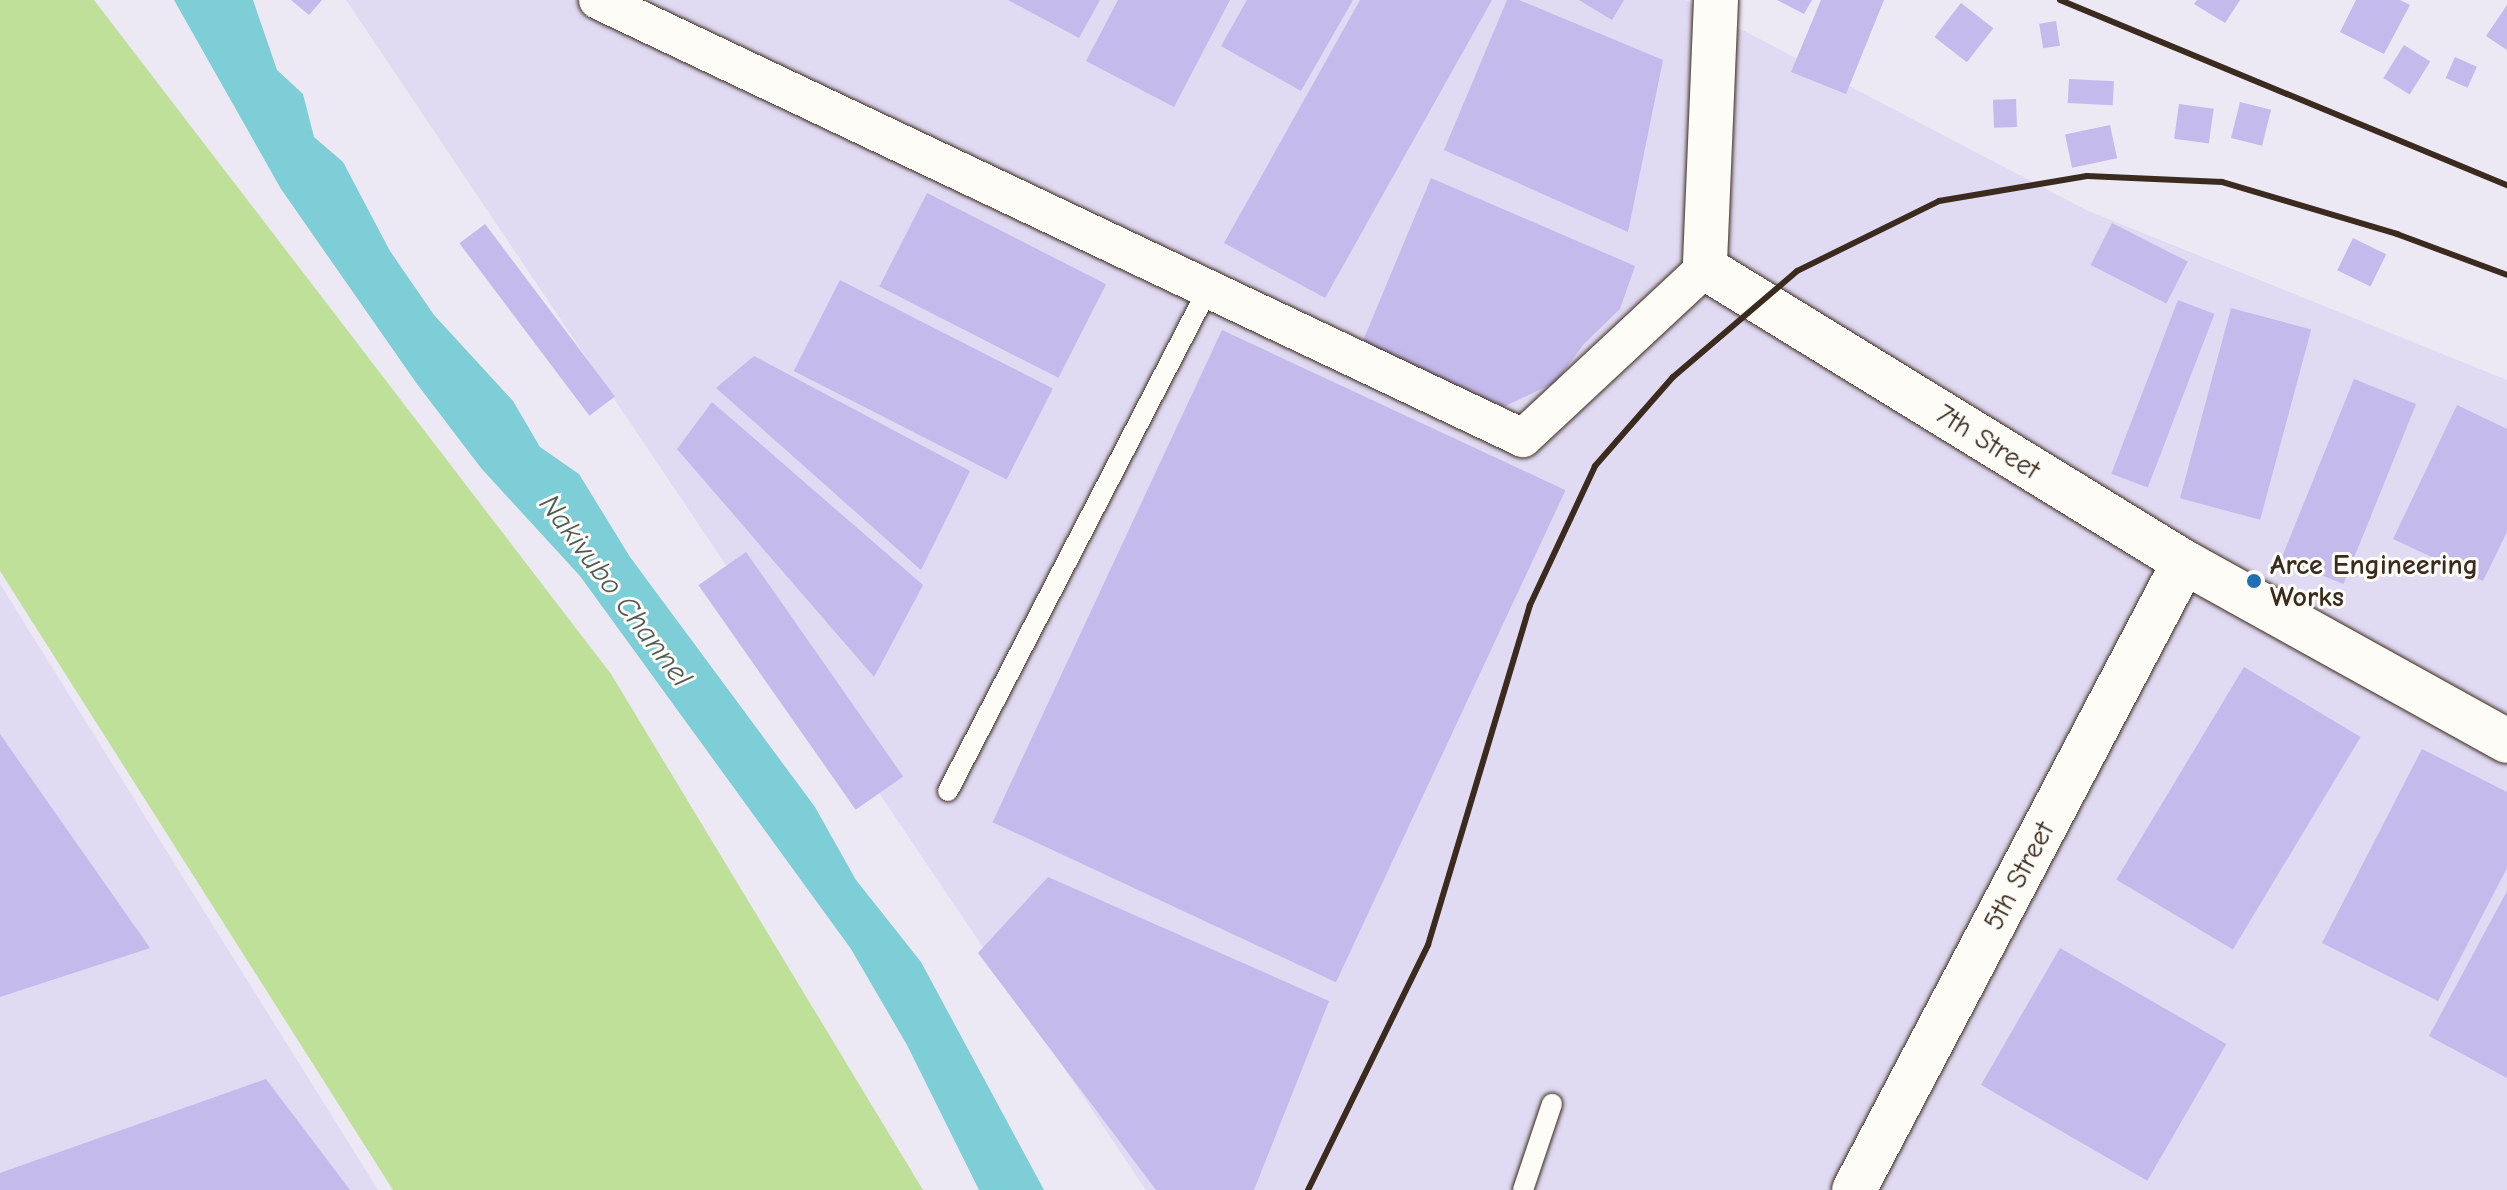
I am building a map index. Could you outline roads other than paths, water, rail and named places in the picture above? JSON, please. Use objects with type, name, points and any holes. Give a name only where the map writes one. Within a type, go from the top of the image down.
[{"type":"street","points":[[598,0],[1523,438],[1705,268],[1716,0]]},
{"type":"street","name":"7th Street","points":[[1705,268],[2184,562],[2507,741]]},
{"type":"street","name":"5th Street","points":[[1860,1188],[2184,562]]},
{"type":"lane","points":[[948,791],[1208,289]]},
{"type":"lane","points":[[1523,1190],[1552,1104]]},
{"type":"water","name":"Nakivubo Channel","points":[[174,0],[253,0],[277,70],[303,94],[314,137],[343,162],[390,251],[434,315],[513,401],[540,447],[579,474],[630,557],[815,807],[856,880],[921,962],[1044,1190],[979,1190],[907,1045],[851,949],[580,576],[481,468],[417,384],[281,189]]},
{"type":"railway","points":[[2060,0],[2507,185]]},
{"type":"railway","points":[[1308,1190],[1428,945],[1530,605],[1595,466],[1673,377],[1797,271],[1939,201],[2087,176],[2222,182],[2397,234],[2507,275]]},
{"type":"place","name":"Arce Engineering Works","points":[[2254,581]]}]
